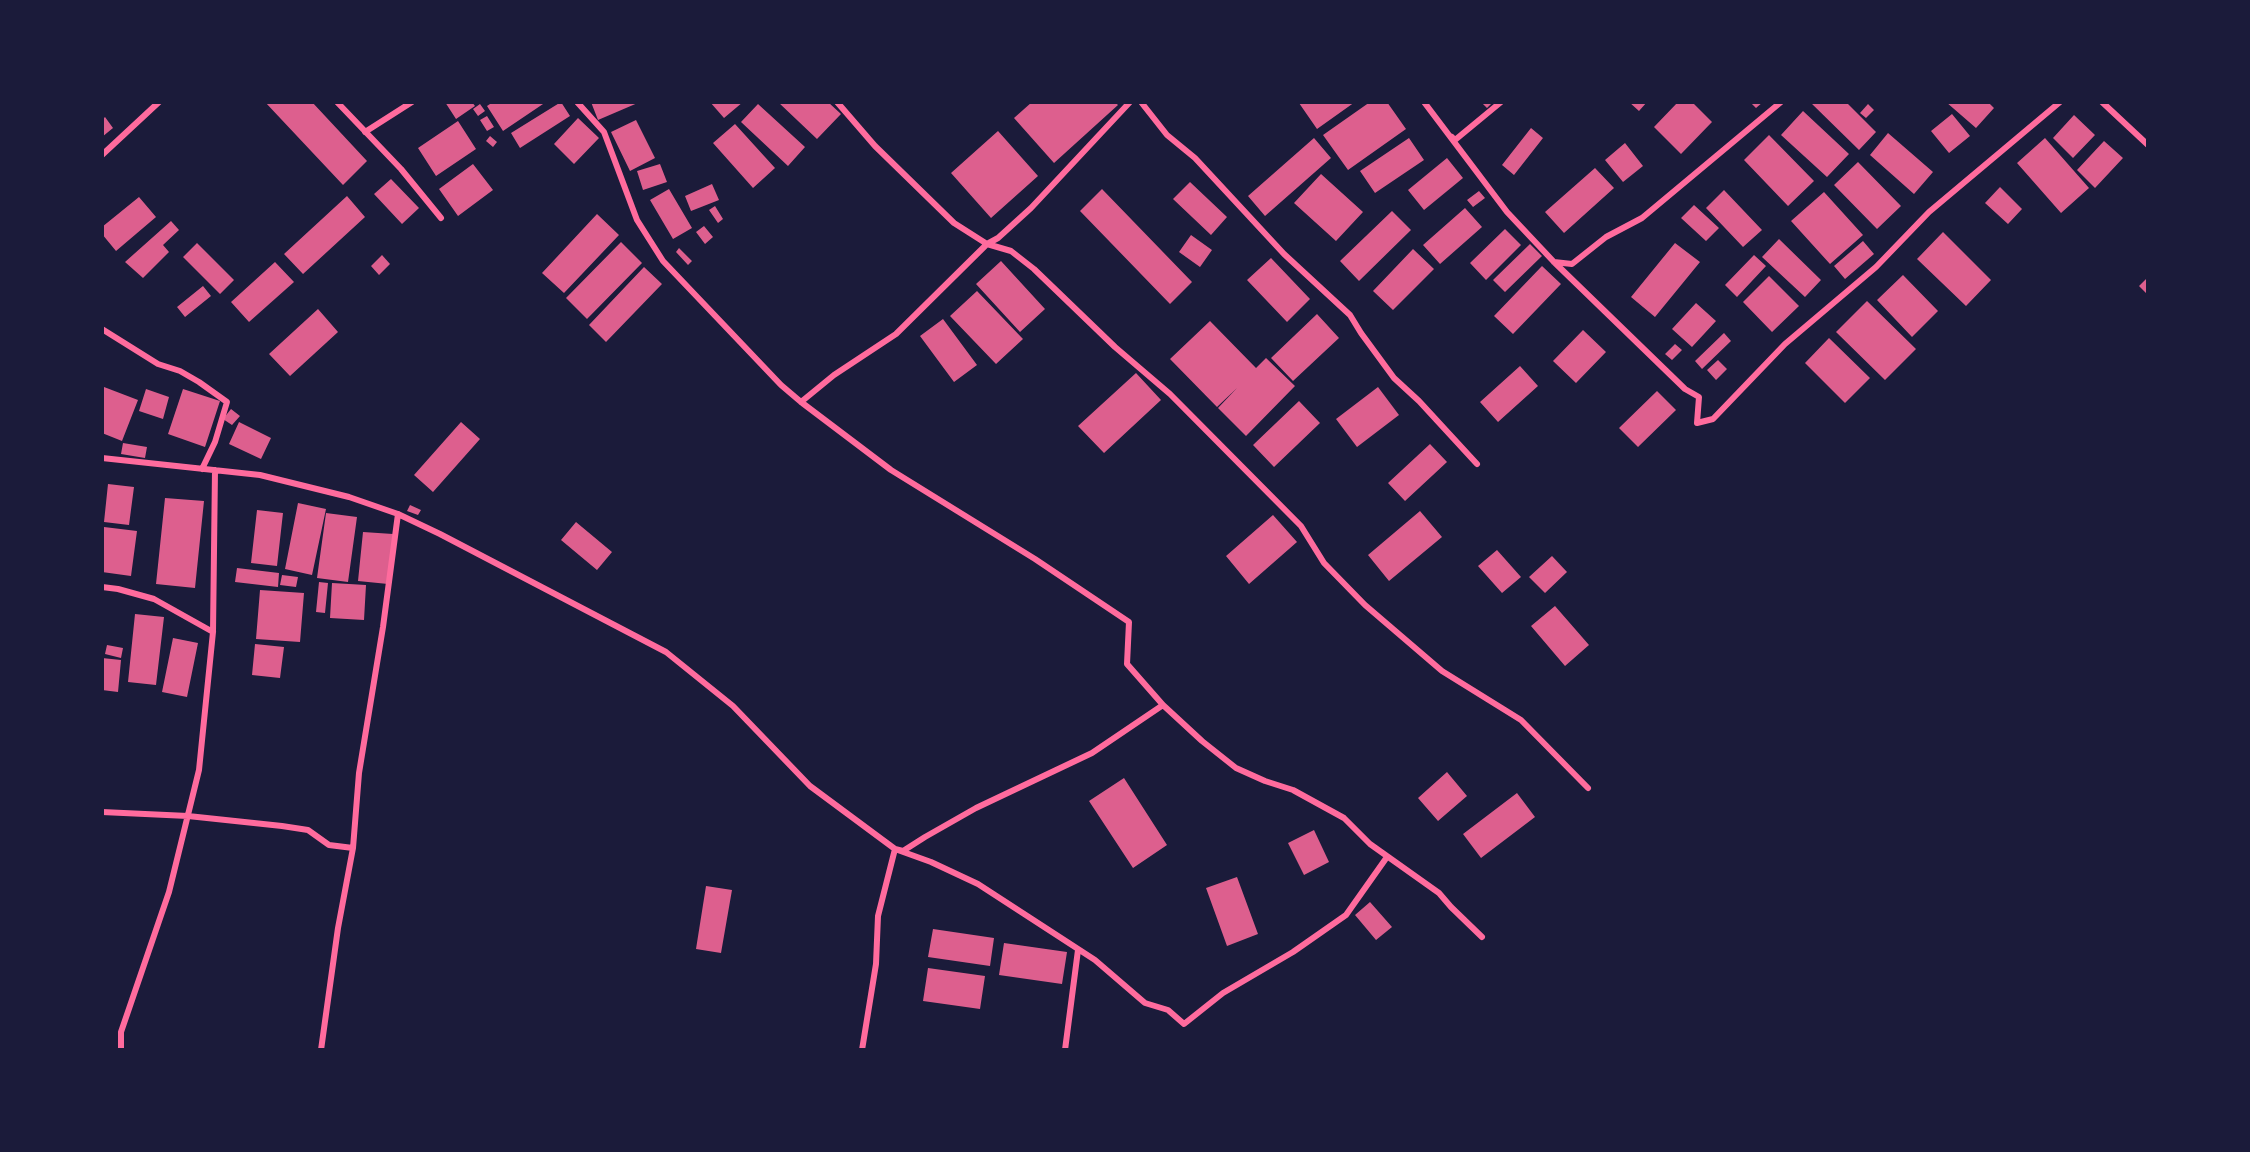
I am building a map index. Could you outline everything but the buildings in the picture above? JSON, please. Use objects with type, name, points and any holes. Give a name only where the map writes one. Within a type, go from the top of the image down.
[{"type":"street","points":[[102,155],[159,102]]},
{"type":"street","points":[[337,102],[401,170],[441,218]]},
{"type":"street","points":[[365,132],[412,102]]},
{"type":"street","points":[[577,102],[604,132],[637,220],[663,261],[744,348],[801,402],[891,470],[1035,559],[1129,622],[1127,664],[1163,705],[1202,741],[1236,768],[1264,781],[1293,790],[1344,818],[1370,844],[1439,892],[1482,937]]},
{"type":"street","points":[[837,102],[875,146],[954,223],[987,244],[1011,251],[1034,268],[1115,346],[1170,394],[1301,526],[1324,563],[1365,605],[1442,670],[1521,720],[1588,788]]},
{"type":"street","points":[[801,402],[834,375],[896,334],[987,244],[998,238],[1031,208],[1130,102]]},
{"type":"street","points":[[1141,102],[1167,135],[1195,158],[1284,254],[1350,315],[1394,378],[1419,401],[1477,464]]},
{"type":"street","points":[[1424,102],[1507,212],[1554,262],[1685,389],[1699,397],[1697,423],[1713,418],[1785,344],[1876,267],[1929,212],[2061,102]]},
{"type":"street","points":[[1442,125],[1455,140],[1501,102]]},
{"type":"street","points":[[1554,262],[1572,264],[1606,237],[1642,218],[1781,102]]},
{"type":"street","points":[[2102,102],[2148,145]]},
{"type":"street","points":[[102,329],[158,364],[180,371],[199,382],[227,402],[215,442],[202,469]]},
{"type":"street","points":[[102,458],[260,475],[349,497],[398,514],[440,534],[666,652],[733,706],[810,786],[895,849],[931,862],[978,884],[1078,950],[1127,986],[1145,1003],[1168,1010],[1184,1024],[1223,993],[1293,952],[1346,915],[1387,857]]},
{"type":"street","points":[[121,1050],[121,1032],[169,892],[199,770],[213,632],[215,470]]},
{"type":"street","points":[[321,1050],[338,928],[353,848],[359,773],[383,627],[398,514]]},
{"type":"street","points":[[102,587],[154,599],[213,632]]},
{"type":"street","points":[[895,849],[903,851],[976,808],[1092,753],[1163,705]]},
{"type":"street","points":[[102,812],[188,816],[308,830],[328,845],[353,848]]},
{"type":"street","points":[[862,1050],[876,964],[878,916],[895,849]]},
{"type":"street","points":[[1065,1050],[1078,950]]}]
